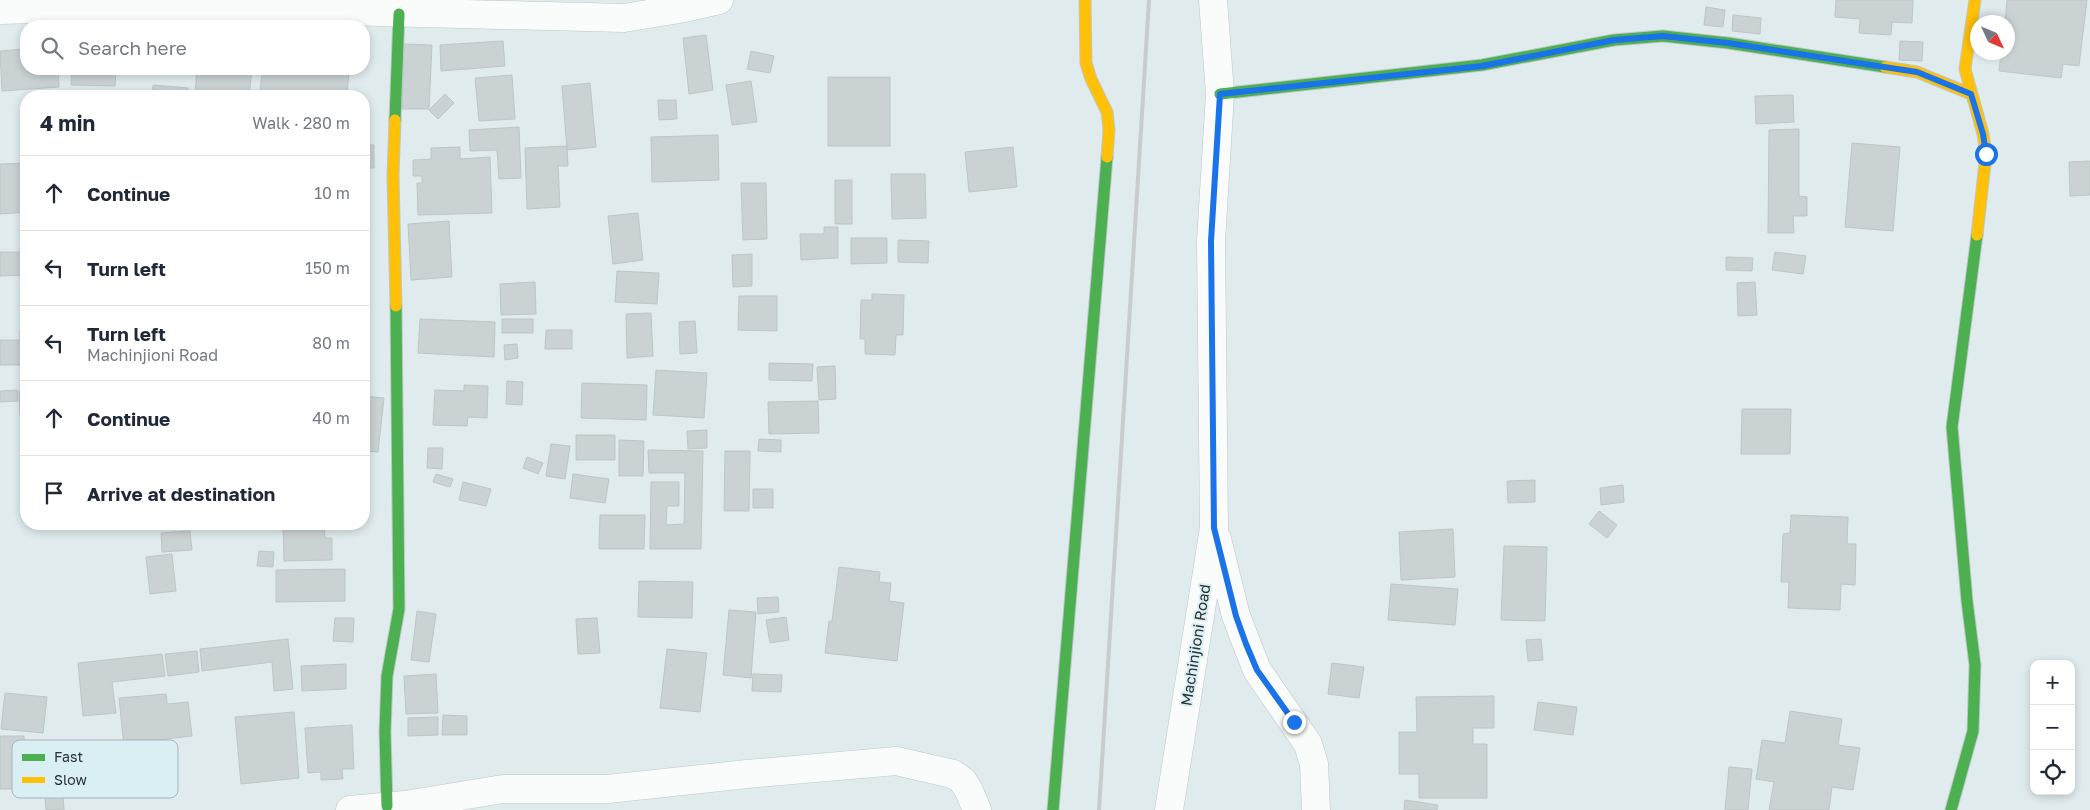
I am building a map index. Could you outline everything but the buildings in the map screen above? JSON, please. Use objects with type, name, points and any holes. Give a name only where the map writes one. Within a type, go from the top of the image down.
[{"type":"street","points":[[0,10],[145,6],[399,14],[624,18],[679,10],[719,0]]},
{"type":"street","points":[[1053,810],[1109,130],[1109,116],[1105,104],[1088,71],[1085,0]]},
{"type":"street","name":"Machinjioni Road","points":[[1169,810],[1214,528],[1211,241],[1220,94],[1213,0]]},
{"type":"street","points":[[1951,810],[1973,731],[1974,712],[1975,665],[1967,601],[1952,427],[1985,176],[1986,154],[1983,134],[1965,69],[1975,0]]},
{"type":"street","points":[[399,14],[393,175],[398,362],[400,574],[399,609],[387,676],[385,732],[399,807]]},
{"type":"street","points":[[1220,94],[1482,66],[1614,40],[1663,36],[1728,43],[1917,72],[1971,94]]},
{"type":"street","points":[[1214,528],[1236,616],[1253,661],[1257,670],[1308,744],[1314,764],[1316,810]]},
{"type":"street","points":[[350,810],[399,807],[502,789],[608,789],[896,761],[953,774],[963,781],[970,791],[977,810]]},
{"type":"railway","points":[[1099,810],[1149,0]]},
{"type":"traffic: fast","points":[[395,120],[399,14]]},
{"type":"traffic: fast","points":[[1220,94],[1482,65],[1614,40],[1663,36],[1728,43],[1885,67]]},
{"type":"traffic: fast","points":[[1053,810],[1107,157]]},
{"type":"traffic: fast","points":[[1951,810],[1973,731],[1975,665],[1967,601],[1952,427],[1977,235]]},
{"type":"traffic: fast","points":[[387,806],[385,732],[387,676],[399,609],[396,306]]},
{"type":"traffic: slow","points":[[1085,0],[1086,63],[1091,79],[1107,112],[1109,130],[1107,157]]},
{"type":"traffic: slow","points":[[1975,0],[1965,69],[1983,134],[1986,154],[1977,235]]},
{"type":"traffic: slow","points":[[1885,67],[1917,72],[1971,94]]},
{"type":"traffic: slow","points":[[395,120],[393,175],[396,306]]},
{"type":"route","points":[[1294,722],[1257,670],[1246,644],[1236,616],[1214,528],[1215,459],[1211,241],[1220,94],[1482,66],[1614,40],[1663,36],[1728,43],[1917,72],[1971,94],[1983,134],[1986,154]]}]
